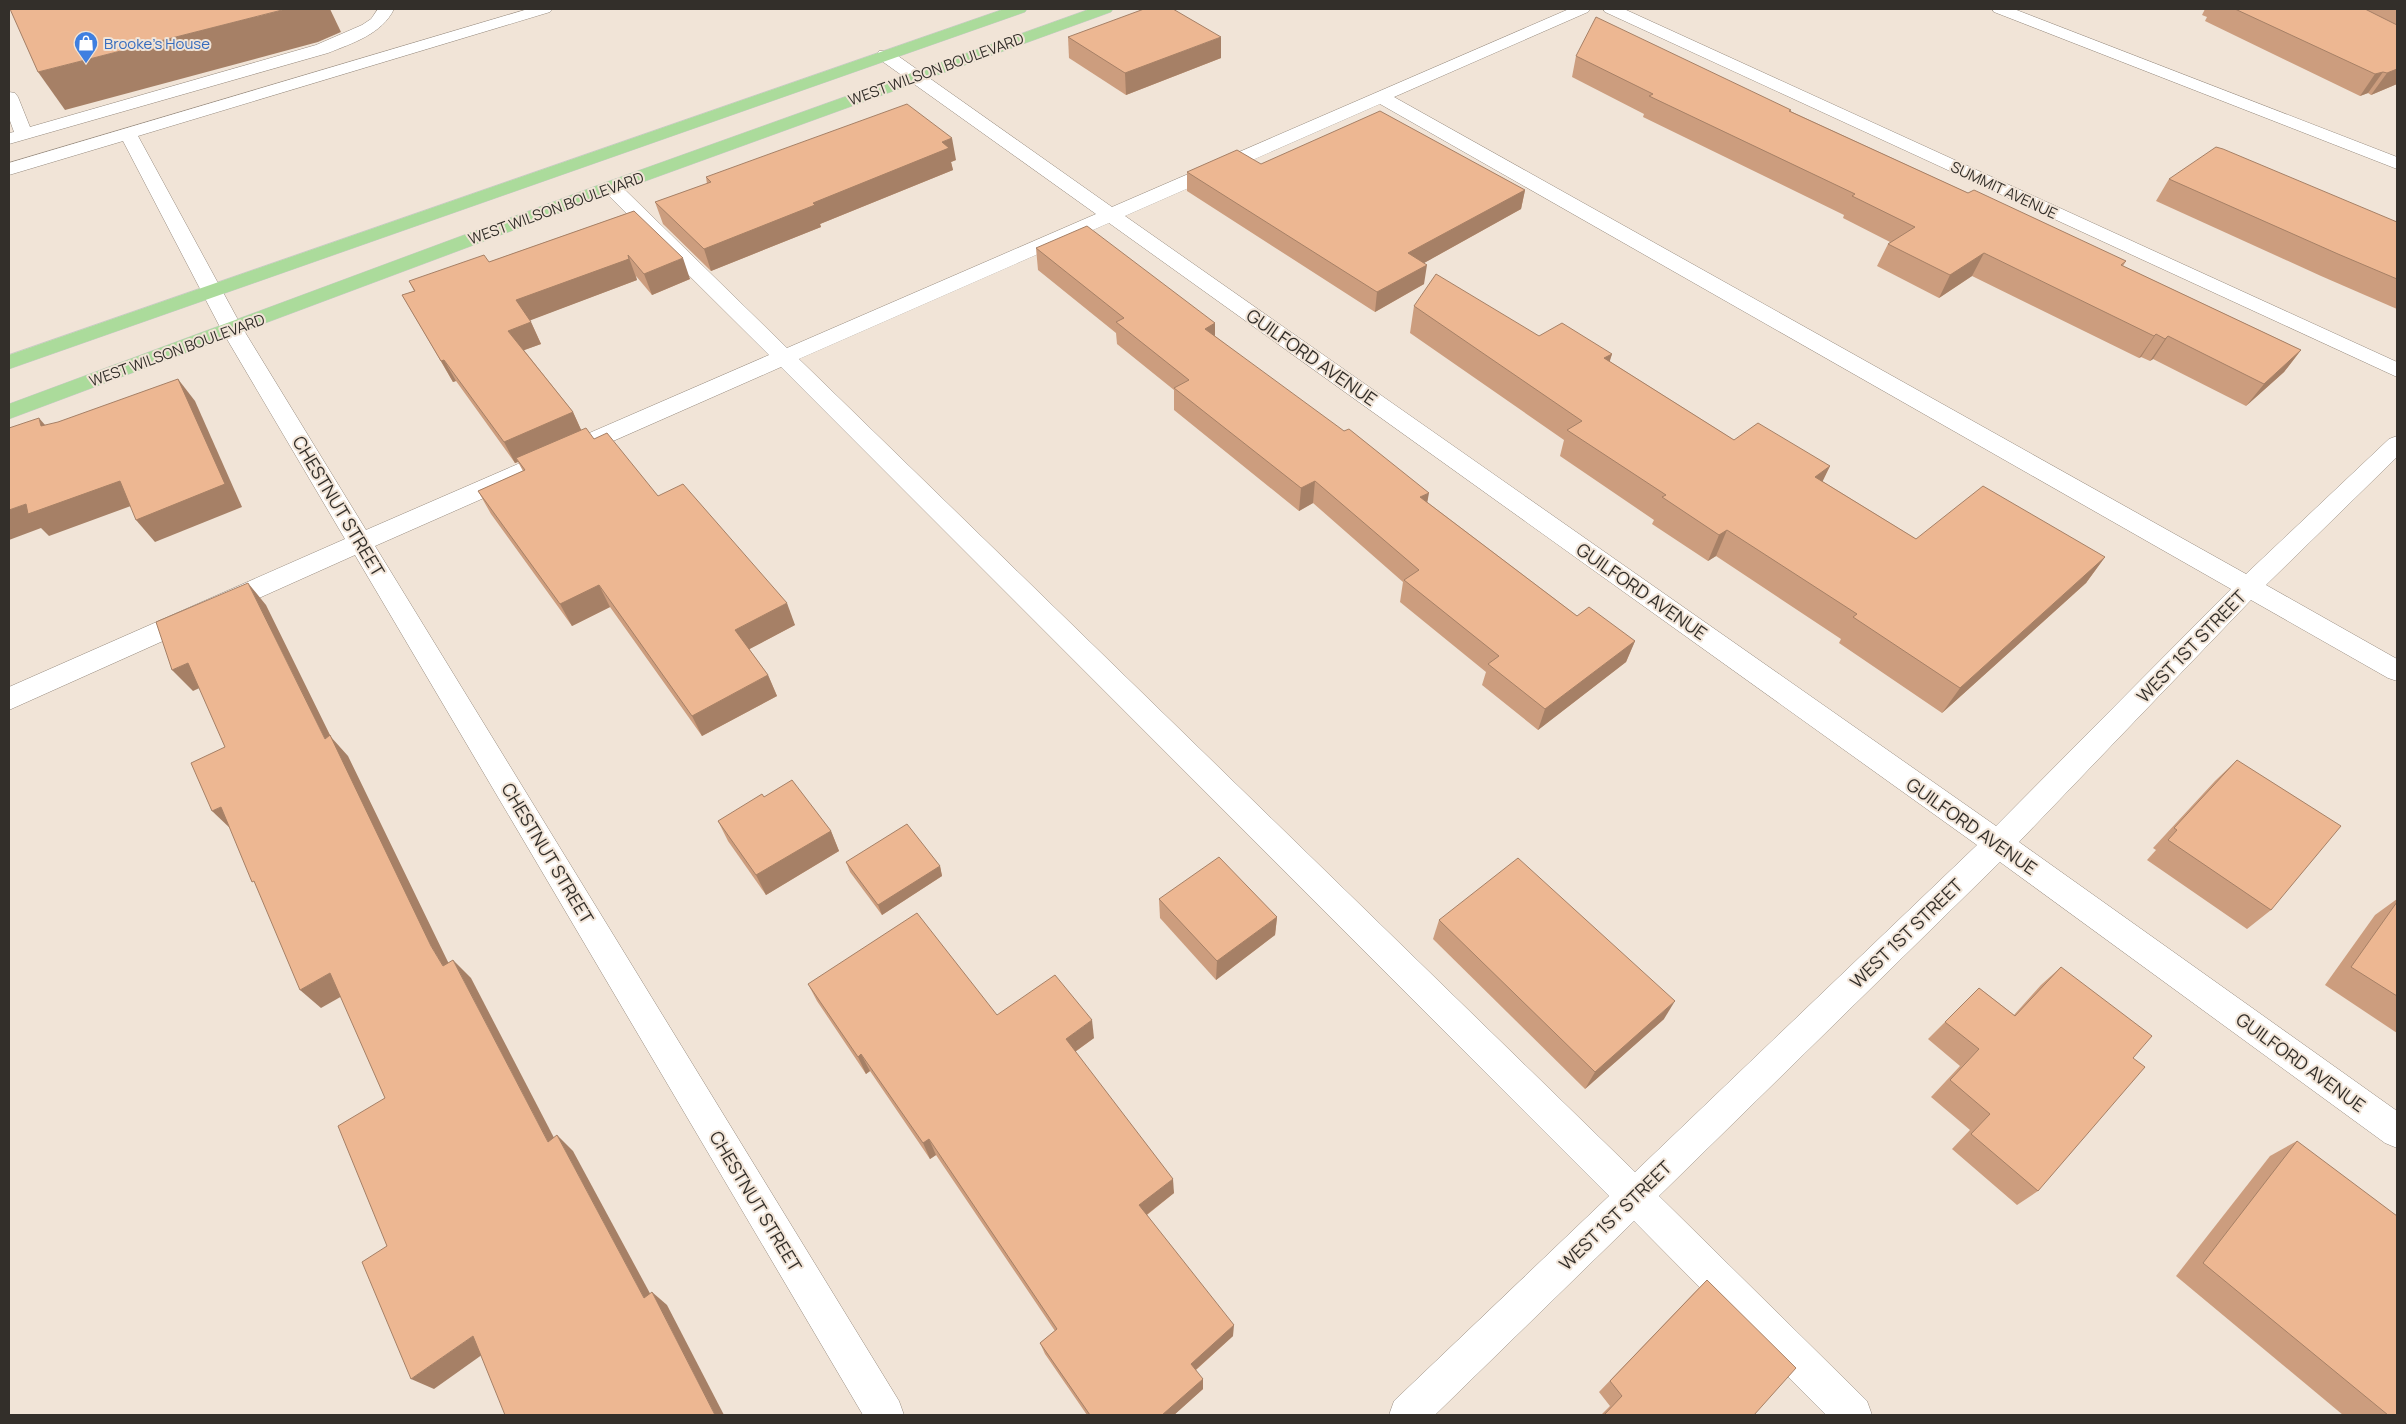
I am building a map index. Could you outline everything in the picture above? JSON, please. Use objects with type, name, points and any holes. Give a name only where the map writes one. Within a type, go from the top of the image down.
[{"type":"main road","name":"WEST WILSON BOULEVARD","points":[[9,362],[1019,9]]},
{"type":"main road","name":"WEST WILSON BOULEVARD","points":[[9,412],[611,187],[1105,9]]},
{"type":"street","points":[[9,97],[16,136],[322,49],[351,38],[372,25],[385,14],[386,9]]},
{"type":"street","points":[[9,169],[544,9]]},
{"type":"street","points":[[9,699],[361,542],[1582,9]]},
{"type":"street","name":"SUMMIT AVENUE","points":[[1611,9],[2397,370]]},
{"type":"street","points":[[2007,10],[2397,164]]},
{"type":"street","name":"GUILFORD AVENUE","points":[[885,55],[1998,844],[2397,1131]]},
{"type":"street","points":[[190,87],[203,111]]},
{"type":"street","points":[[1379,96],[2397,671]]},
{"type":"street","name":"CHESTNUT STREET","points":[[128,134],[232,329],[885,1415]]},
{"type":"street","points":[[611,187],[782,358],[1634,1196],[1853,1415]]},
{"type":"street","name":"WEST 1ST STREET","points":[[1408,1415],[1998,844],[2248,587],[2397,444]]},
{"type":"building","points":[[10,9],[286,9],[38,72]]},
{"type":"building","points":[[1144,9],[1173,9],[1221,37],[1125,73],[1068,37]]},
{"type":"building","points":[[2235,9],[2365,9],[2397,25],[2397,69],[2387,73],[2375,74]]},
{"type":"building","points":[[1596,17],[1791,110],[1789,111],[1968,193],[1974,190],[2126,261],[2121,265],[2301,350],[2264,384],[2168,336],[2165,339],[2156,334],[2154,336],[1984,253],[1950,275],[1888,244],[1915,227],[1852,196],[1855,194],[1649,96],[1653,94],[1576,56]]},
{"type":"building","points":[[907,104],[952,138],[942,142],[949,148],[813,203],[815,205],[704,249],[655,202],[711,182],[706,177]]},
{"type":"building","points":[[1380,111],[1525,190],[1408,253],[1427,265],[1377,292],[1187,172],[1237,150],[1261,164]]},
{"type":"building","points":[[2216,147],[2397,222],[2397,279],[2169,179]]},
{"type":"building","points":[[634,211],[683,258],[644,274],[628,255],[629,259],[516,300],[531,322],[508,331],[573,412],[504,442],[444,360],[441,361],[402,295],[415,291],[409,281],[484,255],[489,262]]},
{"type":"building","points":[[1087,226],[1215,323],[1205,329],[1344,431],[1349,429],[1429,493],[1420,497],[1577,616],[1589,607],[1635,641],[1545,709],[1488,664],[1499,656],[1404,580],[1419,570],[1315,481],[1301,488],[1174,388],[1189,380],[1116,322],[1124,318],[1036,248]]},
{"type":"building","points":[[1436,274],[1539,336],[1562,323],[1612,354],[1604,358],[1734,440],[1758,423],[1830,466],[1815,477],[1916,539],[1983,486],[2105,557],[1960,688],[1853,617],[1857,614],[1727,530],[1719,535],[1662,497],[1666,495],[1567,430],[1582,421],[1414,306]]},
{"type":"building","points":[[178,379],[225,484],[136,520],[120,481],[28,514],[26,504],[9,510],[9,428],[39,418],[41,426],[58,422]]},
{"type":"building","points":[[586,428],[594,439],[607,433],[658,496],[683,484],[787,603],[735,630],[768,675],[692,716],[599,585],[560,604],[478,491],[525,470],[516,458]]},
{"type":"building","points":[[248,583],[325,739],[330,735],[431,946],[443,966],[453,960],[548,1142],[557,1135],[644,1298],[652,1292],[715,1415],[505,1415],[473,1336],[411,1379],[362,1262],[387,1246],[338,1126],[385,1098],[330,973],[300,990],[221,807],[212,811],[191,763],[225,747],[188,663],[172,670],[156,622]]},
{"type":"building","points":[[2237,760],[2341,826],[2271,910],[2168,840],[2177,830],[2174,828]]},
{"type":"building","points":[[792,780],[831,831],[756,875],[718,821],[762,794],[764,797]]},
{"type":"building","points":[[907,824],[940,866],[878,905],[846,862]]},
{"type":"building","points":[[1219,857],[1277,917],[1217,961],[1159,899]]},
{"type":"building","points":[[1518,858],[1675,1001],[1595,1072],[1439,920]]},
{"type":"building","points":[[2397,902],[2397,996],[2351,967]]},
{"type":"building","points":[[917,913],[997,1015],[1055,975],[1092,1020],[1066,1039],[1173,1179],[1139,1205],[1234,1325],[1191,1364],[1203,1379],[1162,1415],[1090,1415],[1040,1343],[1057,1329],[929,1139],[923,1143],[861,1054],[858,1057],[808,984]]},
{"type":"building","points":[[2061,967],[2152,1036],[2133,1058],[2145,1067],[2038,1191],[1971,1134],[1990,1114],[1950,1080],[1979,1049],[1945,1022],[1979,988],[2015,1016]]},
{"type":"building","points":[[2297,1141],[2397,1216],[2397,1415],[2388,1415],[2203,1263]]},
{"type":"building","points":[[1707,1280],[1796,1368],[1754,1415],[1604,1415],[1622,1396],[1610,1381]]},
{"type":"place","name":"Brooke's House","points":[[86,64]]}]
